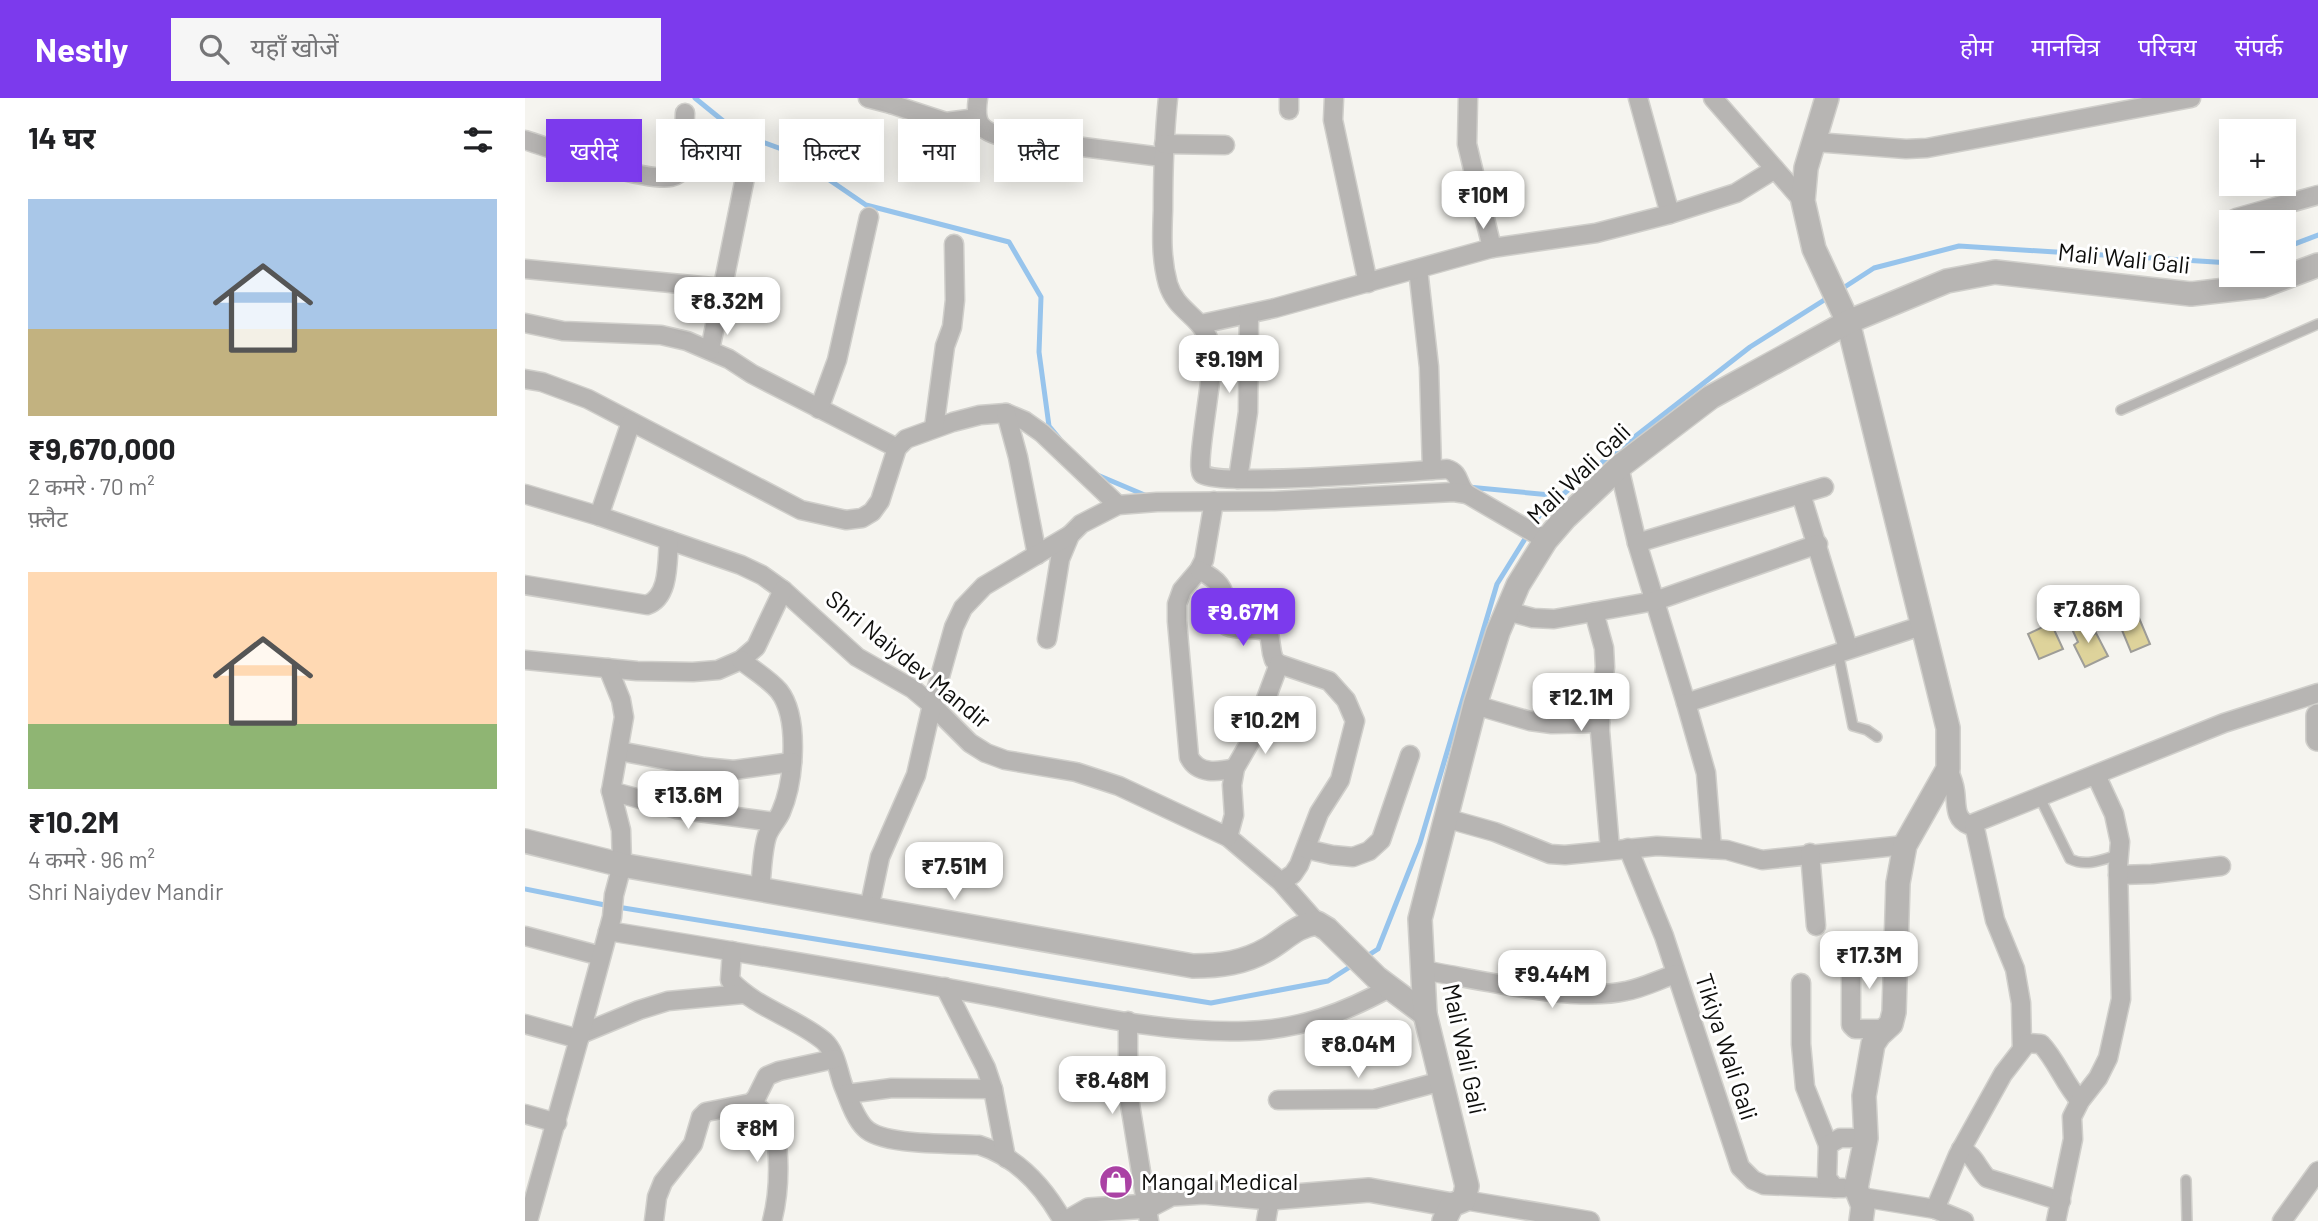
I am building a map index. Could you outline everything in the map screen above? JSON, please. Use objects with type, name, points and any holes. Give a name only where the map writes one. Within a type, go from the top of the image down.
[{"type":"street","points":[[868,98],[892,101],[946,122],[978,118]]},
{"type":"street","points":[[978,98],[981,127],[986,132],[1003,137],[1163,151],[1226,145]]},
{"type":"street","points":[[1168,98],[1163,151],[1162,256],[1173,297],[1201,324],[1209,338],[1213,372],[1199,470],[1202,474],[1210,478],[1270,479],[1447,469],[1453,471],[1462,487],[1540,536]]},
{"type":"street","points":[[1334,98],[1333,120],[1368,283]]},
{"type":"street","points":[[1468,98],[1467,144],[1492,248]]},
{"type":"street","points":[[1638,98],[1670,214]]},
{"type":"street","points":[[1713,98],[1803,201]]},
{"type":"street","points":[[1827,98],[1806,168],[1803,201],[1814,249],[1848,322],[1948,728],[1948,769],[1955,788],[1957,814],[1961,822],[1974,824],[2224,723],[2318,693]]},
{"type":"street","points":[[1815,142],[1906,149],[1927,148],[2191,98]]},
{"type":"street","points":[[525,140],[643,175],[670,177],[681,172],[683,164],[685,113]]},
{"type":"street","points":[[1201,324],[1368,283],[1492,248],[1575,237],[1670,214],[1736,193],[1775,169]]},
{"type":"street","points":[[710,350],[744,182]]},
{"type":"street","points":[[2265,210],[2318,195]]},
{"type":"street","points":[[819,408],[837,360],[869,217]]},
{"type":"street","points":[[934,428],[945,346],[952,327],[955,300],[954,244]]},
{"type":"street","name":"Mali Wali Gali","points":[[1453,1209],[1467,1186],[1425,1014],[1420,919],[1475,705],[1507,611],[1540,536],[1565,519],[1619,467],[1710,397],[1848,322],[1947,282],[1995,272],[2191,294],[2262,286],[2318,265]]},
{"type":"street","points":[[525,269],[723,288]]},
{"type":"street","points":[[1418,269],[1429,366],[1432,470]]},
{"type":"street","points":[[1238,479],[1248,412],[1249,314]]},
{"type":"street","points":[[525,323],[563,331],[661,335],[687,341],[710,350],[897,448]]},
{"type":"street","points":[[525,379],[588,399],[801,510],[846,520],[862,518],[872,512],[880,501],[897,448],[906,439],[979,415],[1006,413],[1025,421],[1042,433],[1118,505]]},
{"type":"street","points":[[1006,413],[1018,457],[1037,555]]},
{"type":"street","points":[[599,516],[631,422]]},
{"type":"street","points":[[1619,467],[1637,543],[1706,773],[1712,849]]},
{"type":"street","points":[[1270,479],[1274,501]]},
{"type":"street","points":[[869,909],[880,857],[916,775],[954,627],[963,608],[984,586],[1070,535],[1081,524],[1118,505],[1454,492],[1462,487]]},
{"type":"street","points":[[1637,543],[1824,487]]},
{"type":"street","name":"Shri Naiydev Mandir","points":[[525,494],[599,516],[741,565],[762,575],[783,590],[835,640],[857,657],[913,690],[932,705],[970,743],[1005,760],[1076,772],[1119,786],[1228,837],[1281,882],[1317,923]]},
{"type":"street","points":[[1801,494],[1818,544],[1843,650]]},
{"type":"street","points":[[1215,501],[1208,543],[1199,570],[1182,590],[1177,604],[1189,757],[1193,764],[1209,771],[1234,768]]},
{"type":"street","points":[[1047,639],[1060,559],[1070,535]]},
{"type":"street","points":[[525,585],[647,605],[653,603],[662,593],[669,540]]},
{"type":"street","points":[[1507,611],[1533,618],[1554,619],[1655,601],[1818,544]]},
{"type":"street","points":[[1199,570],[1211,576],[1224,590],[1224,620],[1227,626],[1263,630],[1269,634],[1274,660],[1329,681],[1346,700],[1355,720],[1340,780],[1319,813],[1306,849],[1293,874],[1281,882]]},
{"type":"street","points":[[525,660],[693,673],[718,670],[741,660],[756,647],[783,590]]},
{"type":"street","name":"Tikiya Wali Gali","points":[[1594,612],[1604,648],[1600,723],[1619,849],[1664,936],[1740,1167],[1753,1180],[1765,1185],[1851,1191],[1935,1209],[1964,1221]]},
{"type":"street","points":[[1686,703],[1924,625]]},
{"type":"street","points":[[741,660],[779,691],[788,706],[792,725],[792,762],[785,800],[765,844],[760,890]]},
{"type":"street","points":[[1228,837],[1234,815],[1234,768],[1250,742],[1279,664]]},
{"type":"street","points":[[529,1221],[530,1200],[557,1123],[610,924],[622,865],[621,830],[611,791],[624,717],[621,700],[608,668]]},
{"type":"street","points":[[1475,705],[1531,722],[1600,723]]},
{"type":"street","points":[[2318,716],[2318,739]]},
{"type":"street","points":[[619,751],[734,770],[792,762]]},
{"type":"street","points":[[1306,849],[1353,857],[1369,851],[1381,840],[1410,755]]},
{"type":"street","points":[[1861,1221],[1851,1191],[1866,1138],[1864,1097],[1870,1056],[1873,1044],[1891,1024],[1893,1012],[1898,883],[1905,845],[1948,769]]},
{"type":"street","points":[[2056,1221],[2073,1139],[2072,1117],[2108,1058],[2121,999],[2118,875],[2120,842],[2114,814],[2096,775]]},
{"type":"street","points":[[611,791],[675,809],[774,822]]},
{"type":"street","points":[[1445,818],[1495,831],[1550,854],[1565,855],[1657,846],[1727,850],[1762,860],[1905,845]]},
{"type":"street","points":[[1974,824],[1995,920],[2015,970],[2021,1003],[2022,1047]]},
{"type":"street","points":[[525,841],[622,865],[1193,966],[1222,966],[1246,960],[1270,948],[1299,927],[1317,923],[1327,929],[1343,948],[1425,1014]]},
{"type":"street","points":[[1810,853],[1817,926]]},
{"type":"street","points":[[2118,875],[2221,866]]},
{"type":"street","points":[[610,924],[732,951],[1166,1028],[1247,1031],[1321,1020],[1361,1003],[1384,982]]},
{"type":"street","points":[[525,936],[601,956]]},
{"type":"street","points":[[732,951],[730,980],[743,994],[829,1047],[847,1094],[864,1127],[875,1136],[891,1140],[979,1145],[1006,1158],[1038,1184],[1049,1196],[1063,1221]]},
{"type":"street","points":[[1850,956],[1851,1025],[1855,1029],[1885,1029]]},
{"type":"street","points":[[1422,970],[1590,994],[1625,992],[1677,974]]},
{"type":"street","points":[[1801,983],[1801,1044],[1805,1087],[1828,1146],[1827,1178],[1851,1191]]},
{"type":"street","points":[[945,988],[986,1068],[993,1088],[1006,1158]]},
{"type":"street","points":[[525,1024],[580,1037],[639,1010],[668,1001],[743,994]]},
{"type":"street","points":[[1128,1021],[1128,1092],[1148,1214]]},
{"type":"street","points":[[1935,1209],[1961,1149],[2003,1074],[2027,1043],[2041,1044],[2080,1101]]},
{"type":"street","points":[[655,1221],[657,1197],[663,1182],[693,1144],[701,1117],[706,1112],[751,1103],[757,1098],[767,1076],[779,1071],[834,1059]]},
{"type":"street","points":[[1278,1100],[1375,1099],[1442,1081]]},
{"type":"street","points":[[847,1094],[893,1088],[993,1088]]},
{"type":"street","points":[[751,1103],[767,1115],[774,1129],[777,1201],[772,1221]]},
{"type":"street","points":[[525,1114],[557,1123]]},
{"type":"street","points":[[1828,1146],[1840,1138],[1866,1138]]},
{"type":"street","points":[[1961,1149],[1975,1159],[1978,1168],[1987,1178],[2061,1201]]},
{"type":"street","points":[[2282,1221],[2318,1171]]},
{"type":"street","points":[[1070,1221],[1090,1210],[1148,1214],[1171,1194],[1204,1192],[1270,1198],[1369,1190],[1453,1209],[1590,1221]]},
{"type":"street","points":[[1266,1221],[1270,1198]]},
{"type":"lane","points":[[2121,410],[2318,324]]},
{"type":"lane","points":[[1843,650],[1853,726],[1867,730],[1877,737]]},
{"type":"lane","points":[[2040,798],[2070,859],[2077,863],[2090,863],[2118,855]]},
{"type":"lane","points":[[2186,1180],[2187,1221]]},
{"type":"building","points":[[2131,599],[2150,644],[2131,652],[2112,606]]},
{"type":"building","points":[[2077,622],[2085,622],[2092,636],[2096,633],[2108,656],[2085,667],[2074,645],[2078,642],[2072,629]]},
{"type":"building","points":[[2051,623],[2063,649],[2039,659],[2028,634]]},
{"type":"waterway","points":[[695,98],[738,133],[787,151],[866,205],[1009,242],[1041,297],[1039,352],[1049,426],[1059,438]]},
{"type":"waterway","points":[[2296,243],[2318,235]]},
{"type":"waterway","points":[[1840,290],[1874,268],[1959,246],[2219,262]]},
{"type":"waterway","points":[[1364,958],[1378,949],[1420,843],[1497,584],[1541,513],[1750,347],[1829,297]]},
{"type":"waterway","points":[[1095,474],[1147,496]]},
{"type":"waterway","points":[[1468,487],[1561,496]]},
{"type":"waterway","points":[[525,889],[605,905],[1211,1003],[1328,981],[1356,963]]},
{"type":"place","name":"Mangal Medical","points":[[1116,1182]]}]
